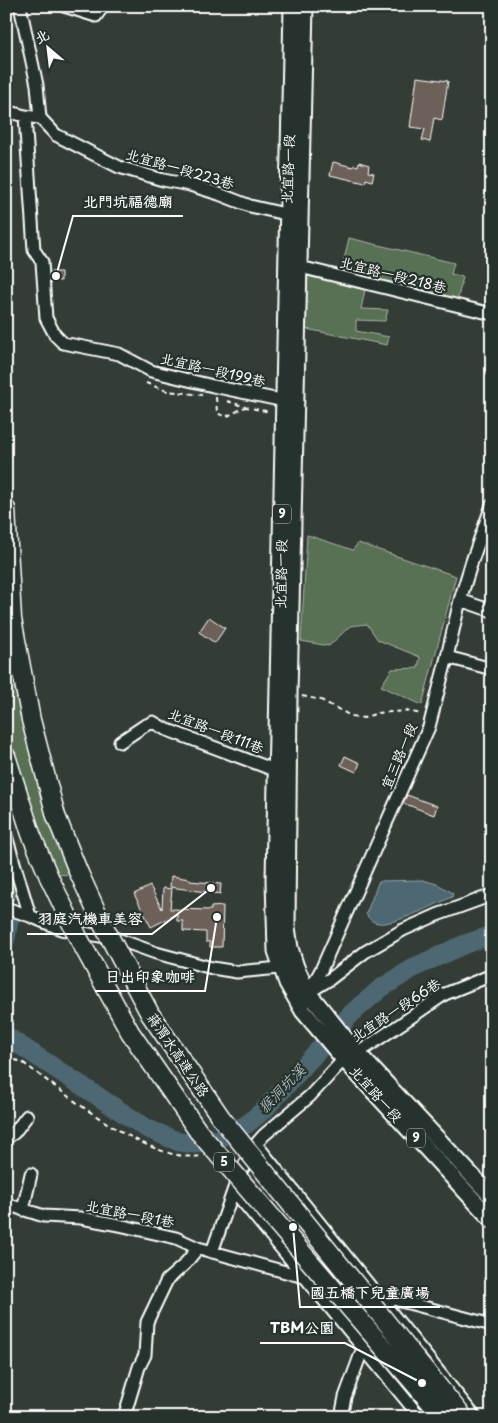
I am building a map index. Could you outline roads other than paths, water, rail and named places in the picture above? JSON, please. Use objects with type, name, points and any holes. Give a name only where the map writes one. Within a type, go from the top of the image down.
[{"type":"highway","name":"蔣渭水高速公路","points":[[6,509],[12,618],[31,720],[56,816],[100,920],[150,1014],[222,1120],[463,1417]]},
{"type":"highway","name":"蔣渭水高速公路","points":[[6,756],[31,834],[49,877],[78,937],[130,1032],[198,1132],[443,1417]]},
{"type":"main road","name":"北宜路一段","points":[[292,6],[294,216]]},
{"type":"main road","name":"北宜路一段","points":[[288,967],[290,948],[287,927],[289,406],[294,216],[305,6]]},
{"type":"main road","name":"北宜路一段","points":[[289,406],[278,450],[275,946],[302,996],[312,1010],[492,1220]]},
{"type":"main road","name":"北宜路一段","points":[[349,1053],[492,1197]]},
{"type":"street","points":[[6,111],[40,118],[37,85],[20,6]]},
{"type":"street","points":[[64,6],[96,16],[103,6]]},
{"type":"street","name":"北宜路一段199巷","points":[[25,116],[34,250],[42,262],[46,318],[55,335],[63,343],[118,354],[151,371],[289,406]]},
{"type":"street","name":"北宜路一段223巷","points":[[40,118],[56,135],[118,167],[163,180],[190,185],[250,206],[294,216]]},
{"type":"street","name":"北宜路一段218巷","points":[[292,266],[492,314]]},
{"type":"street","name":"宜三路一段","points":[[302,996],[321,970],[432,716],[448,657],[460,600],[492,505]]},
{"type":"street","points":[[460,600],[492,611]]},
{"type":"street","points":[[448,657],[492,670]]},
{"type":"street","name":"北宜路一段111巷","points":[[120,742],[153,722],[277,771]]},
{"type":"street","points":[[6,836],[30,916]]},
{"type":"street","points":[[302,996],[330,979],[365,952],[403,930],[436,915],[492,895]]},
{"type":"street","points":[[6,908],[61,929],[117,939],[156,953],[212,968],[237,972],[288,967]]},
{"type":"street","name":"北宜路一段66巷","points":[[212,1252],[238,1177],[256,1144],[264,1135],[310,1096],[349,1053],[445,994],[492,975]]},
{"type":"street","points":[[6,1138],[14,1133],[27,1116]]},
{"type":"street","points":[[256,1144],[475,1417]]},
{"type":"street","points":[[23,1210],[30,1174]]},
{"type":"street","points":[[234,1191],[420,1417]]},
{"type":"street","name":"北宜路一段1巷","points":[[6,1204],[44,1216],[81,1218],[119,1224],[176,1238],[198,1248],[304,1277]]},
{"type":"street","points":[[124,1417],[139,1367],[145,1355],[147,1322],[167,1280],[184,1265],[198,1248]]},
{"type":"street","points":[[378,1295],[492,1325]]},
{"type":"street","points":[[341,1417],[345,1397],[363,1348],[378,1295]]},
{"type":"water","points":[[423,880],[437,884],[453,893],[452,897],[415,914],[385,923],[374,922],[366,914],[378,883],[381,881]]},
{"type":"waterway","points":[[6,910],[9,921],[6,938]]},
{"type":"waterway","name":"猴洞坑溪","points":[[6,1036],[146,1128],[179,1142],[194,1144],[221,1138],[247,1124],[265,1109],[351,1014],[380,989],[415,967],[465,944],[492,935]]},
{"type":"place","name":"北門坑福德廟","points":[[56,276]]},
{"type":"place","name":"羽庭汽機車美容","points":[[211,888]]},
{"type":"place","name":"日出印象咖啡","points":[[217,917]]},
{"type":"place","name":"國五橋下兒童廣場","points":[[293,1227]]},
{"type":"place","name":"TBM公園","points":[[422,1383]]}]
